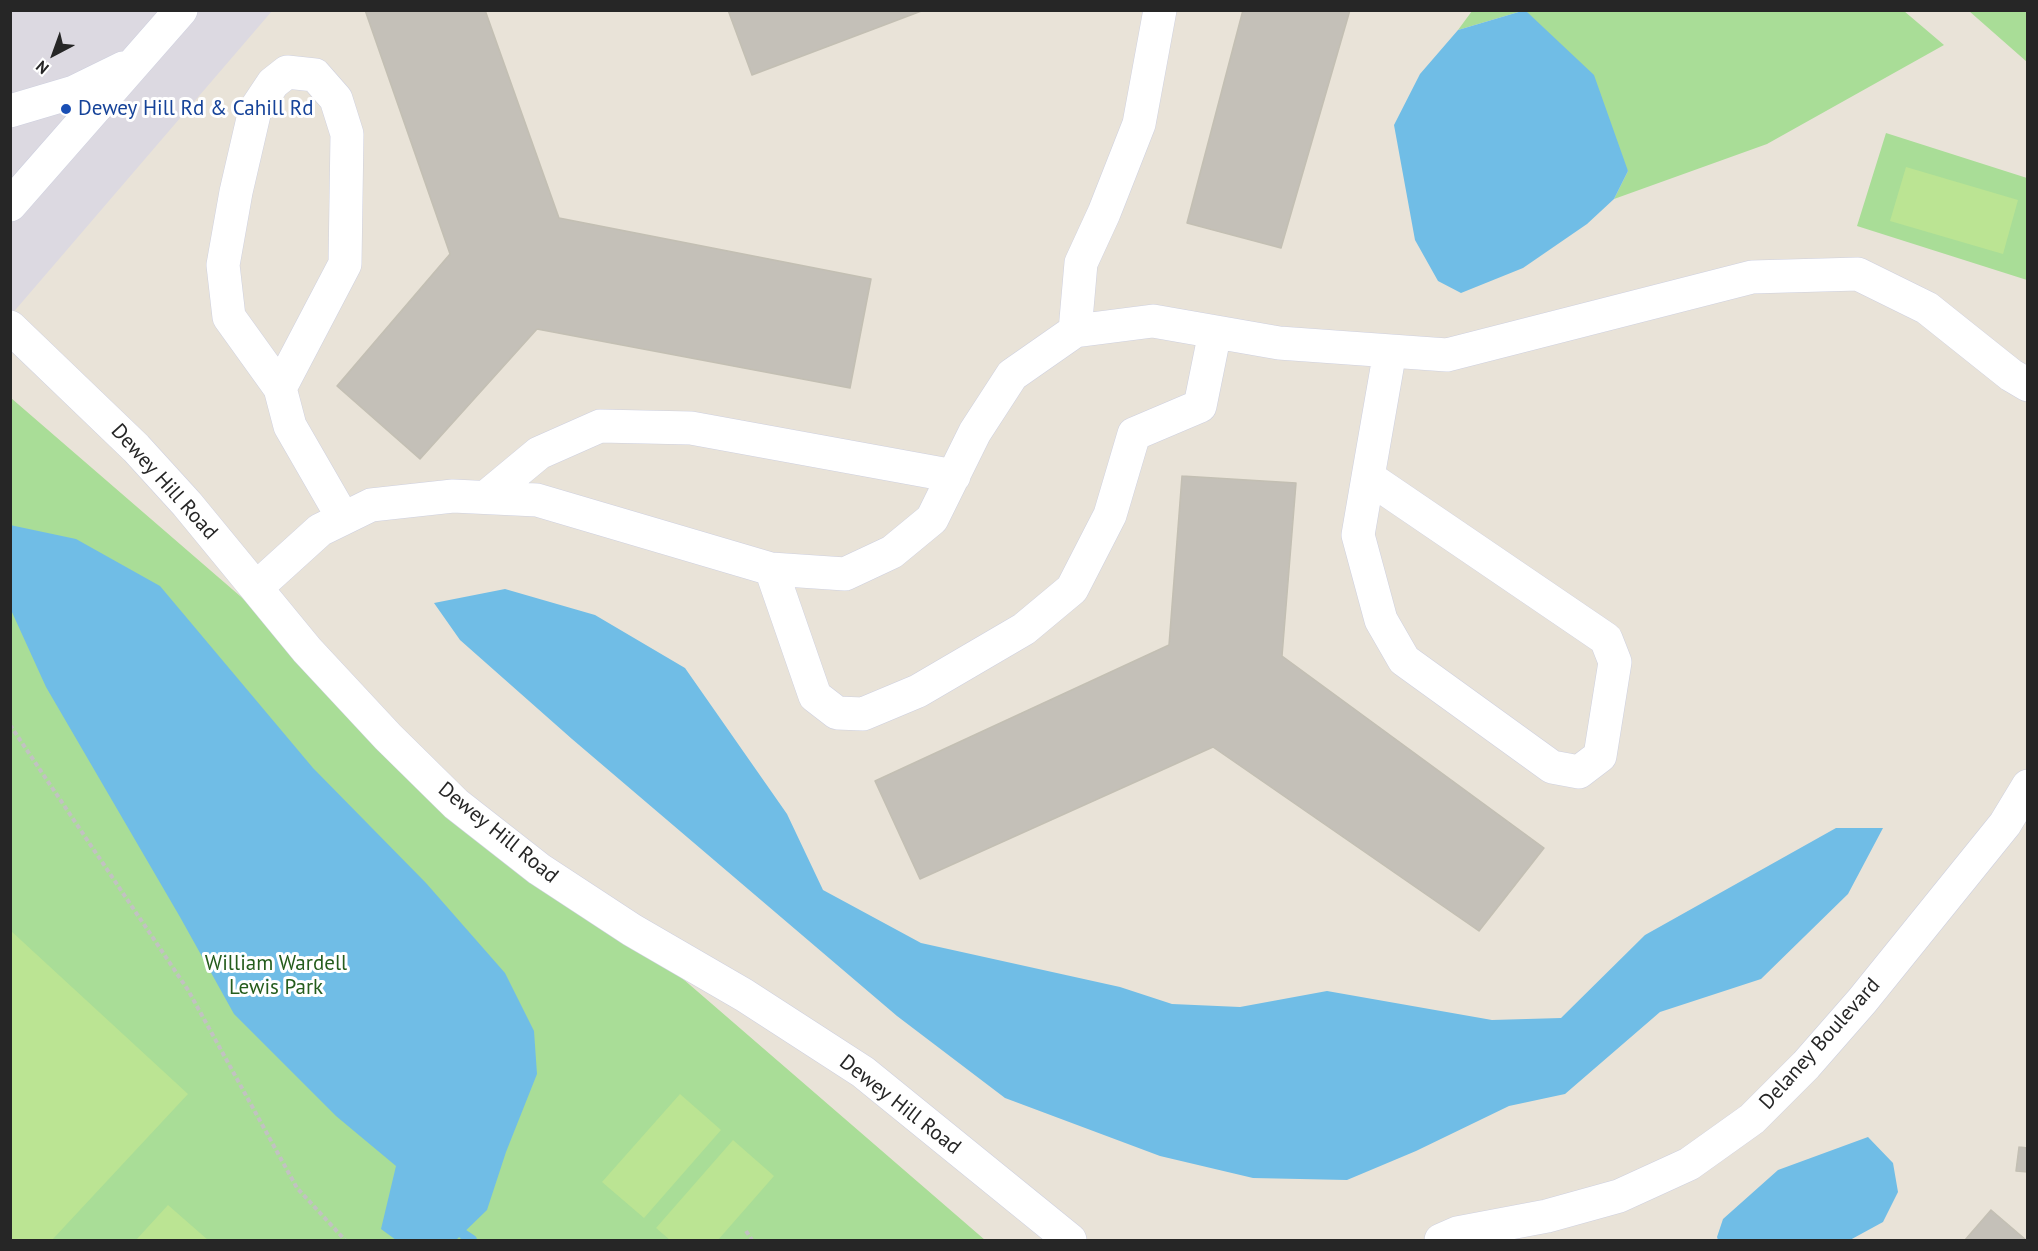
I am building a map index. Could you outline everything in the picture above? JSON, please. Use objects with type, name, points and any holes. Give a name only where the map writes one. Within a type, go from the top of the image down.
[{"type":"street","points":[[10,205],[181,10]]},
{"type":"street","points":[[1075,331],[1081,263],[1104,213],[1139,124],[1160,10]]},
{"type":"street","points":[[10,111],[74,92],[138,60]]},
{"type":"street","points":[[280,388],[345,264],[347,134],[336,99],[315,75],[287,72],[273,82],[255,110],[236,192],[223,265],[229,317],[280,388],[290,426],[343,518]]},
{"type":"street","points":[[256,588],[320,530],[343,518],[371,505],[453,496],[537,500],[771,569],[845,574],[892,552],[932,519],[975,432],[1012,375],[1075,331],[1153,321],[1279,343],[1447,355],[1752,277],[1858,274],[1928,308],[2011,375],[2028,385]]},
{"type":"street","name":"Dewey Hill Road","points":[[10,327],[136,448],[187,504],[307,651],[388,737],[456,804],[539,869],[633,930],[744,994],[863,1072],[1061,1238]]},
{"type":"street","points":[[771,569],[814,696],[837,713],[863,714],[918,691],[1024,629],[1072,589],[1110,515],[1134,434],[1200,406],[1215,332]]},
{"type":"street","points":[[1368,477],[1606,639],[1615,662],[1600,756],[1579,772],[1552,767],[1404,660],[1381,620],[1358,535],[1368,477],[1390,351]]},
{"type":"street","points":[[486,497],[538,453],[600,426],[691,428],[954,476]]},
{"type":"street","name":"Delaney Boulevard","points":[[1441,1240],[1457,1233],[1547,1216],[1619,1196],[1689,1164],[1752,1119],[1806,1065],[1862,1002],[2005,824],[2028,786]]},
{"type":"path","points":[[10,725],[19,734],[188,990],[297,1188],[345,1240]]},
{"type":"path","points":[[746,1231],[752,1240]]},
{"type":"shaded area","points":[[11,11],[272,11],[11,315]]},
{"type":"green space","points":[[1472,11],[1522,11],[1458,30]]},
{"type":"green space","points":[[1526,11],[1904,11],[1944,45],[1767,144],[1614,199],[1628,171]]},
{"type":"green space","points":[[1969,11],[2027,11],[2027,62]]},
{"type":"green space","points":[[1886,133],[2027,178],[2027,280],[1857,226]]},
{"type":"green space","points":[[1906,167],[2018,200],[2003,254],[1890,221]]},
{"type":"green space","name":"William Wardell Lewis Park","points":[[11,398],[985,1240],[11,1240]]},
{"type":"green space","points":[[10,930],[188,1094],[52,1240],[11,1240]]},
{"type":"green space","points":[[680,1094],[721,1130],[644,1218],[602,1182]]},
{"type":"green space","points":[[733,1140],[774,1176],[718,1240],[670,1240],[656,1228]]},
{"type":"green space","points":[[168,1205],[208,1240],[136,1240]]},
{"type":"water","points":[[1526,11],[1594,75],[1628,171],[1614,199],[1587,224],[1523,268],[1461,293],[1438,281],[1415,240],[1394,125],[1420,74],[1458,30]]},
{"type":"water","points":[[10,525],[76,539],[160,586],[313,768],[426,883],[505,973],[534,1031],[537,1074],[506,1152],[487,1210],[456,1240],[396,1240],[381,1229],[396,1166],[336,1116],[234,1014],[46,687],[11,610]]},
{"type":"water","points":[[505,589],[595,615],[685,668],[787,814],[823,890],[921,943],[1120,987],[1172,1004],[1240,1007],[1327,991],[1492,1020],[1561,1018],[1645,935],[1836,828],[1883,828],[1848,894],[1761,979],[1660,1012],[1565,1094],[1509,1106],[1416,1151],[1347,1180],[1253,1178],[1160,1156],[1005,1098],[897,1016],[572,739],[460,640],[434,603]]},
{"type":"water","points":[[1868,1137],[1893,1163],[1898,1192],[1883,1222],[1850,1240],[1718,1240],[1723,1219],[1778,1170]]},
{"type":"building","points":[[365,10],[485,10],[559,218],[871,279],[850,388],[537,329],[420,459],[337,386],[450,254]]},
{"type":"building","points":[[728,10],[924,10],[752,75]]},
{"type":"building","points":[[1243,10],[1350,10],[1281,248],[1187,223]]},
{"type":"building","points":[[1182,476],[1296,483],[1282,656],[1544,848],[1479,931],[1213,747],[920,879],[875,781],[1169,645]]},
{"type":"building","points":[[2019,1147],[2028,1148],[2028,1172],[2016,1171]]},
{"type":"building","points":[[1991,1210],[2026,1240],[1965,1240]]},
{"type":"waterway","points":[[463,1234],[472,1240]]},
{"type":"place","name":"Dewey Hill Rd & Cahill Rd","points":[[66,109]]}]
